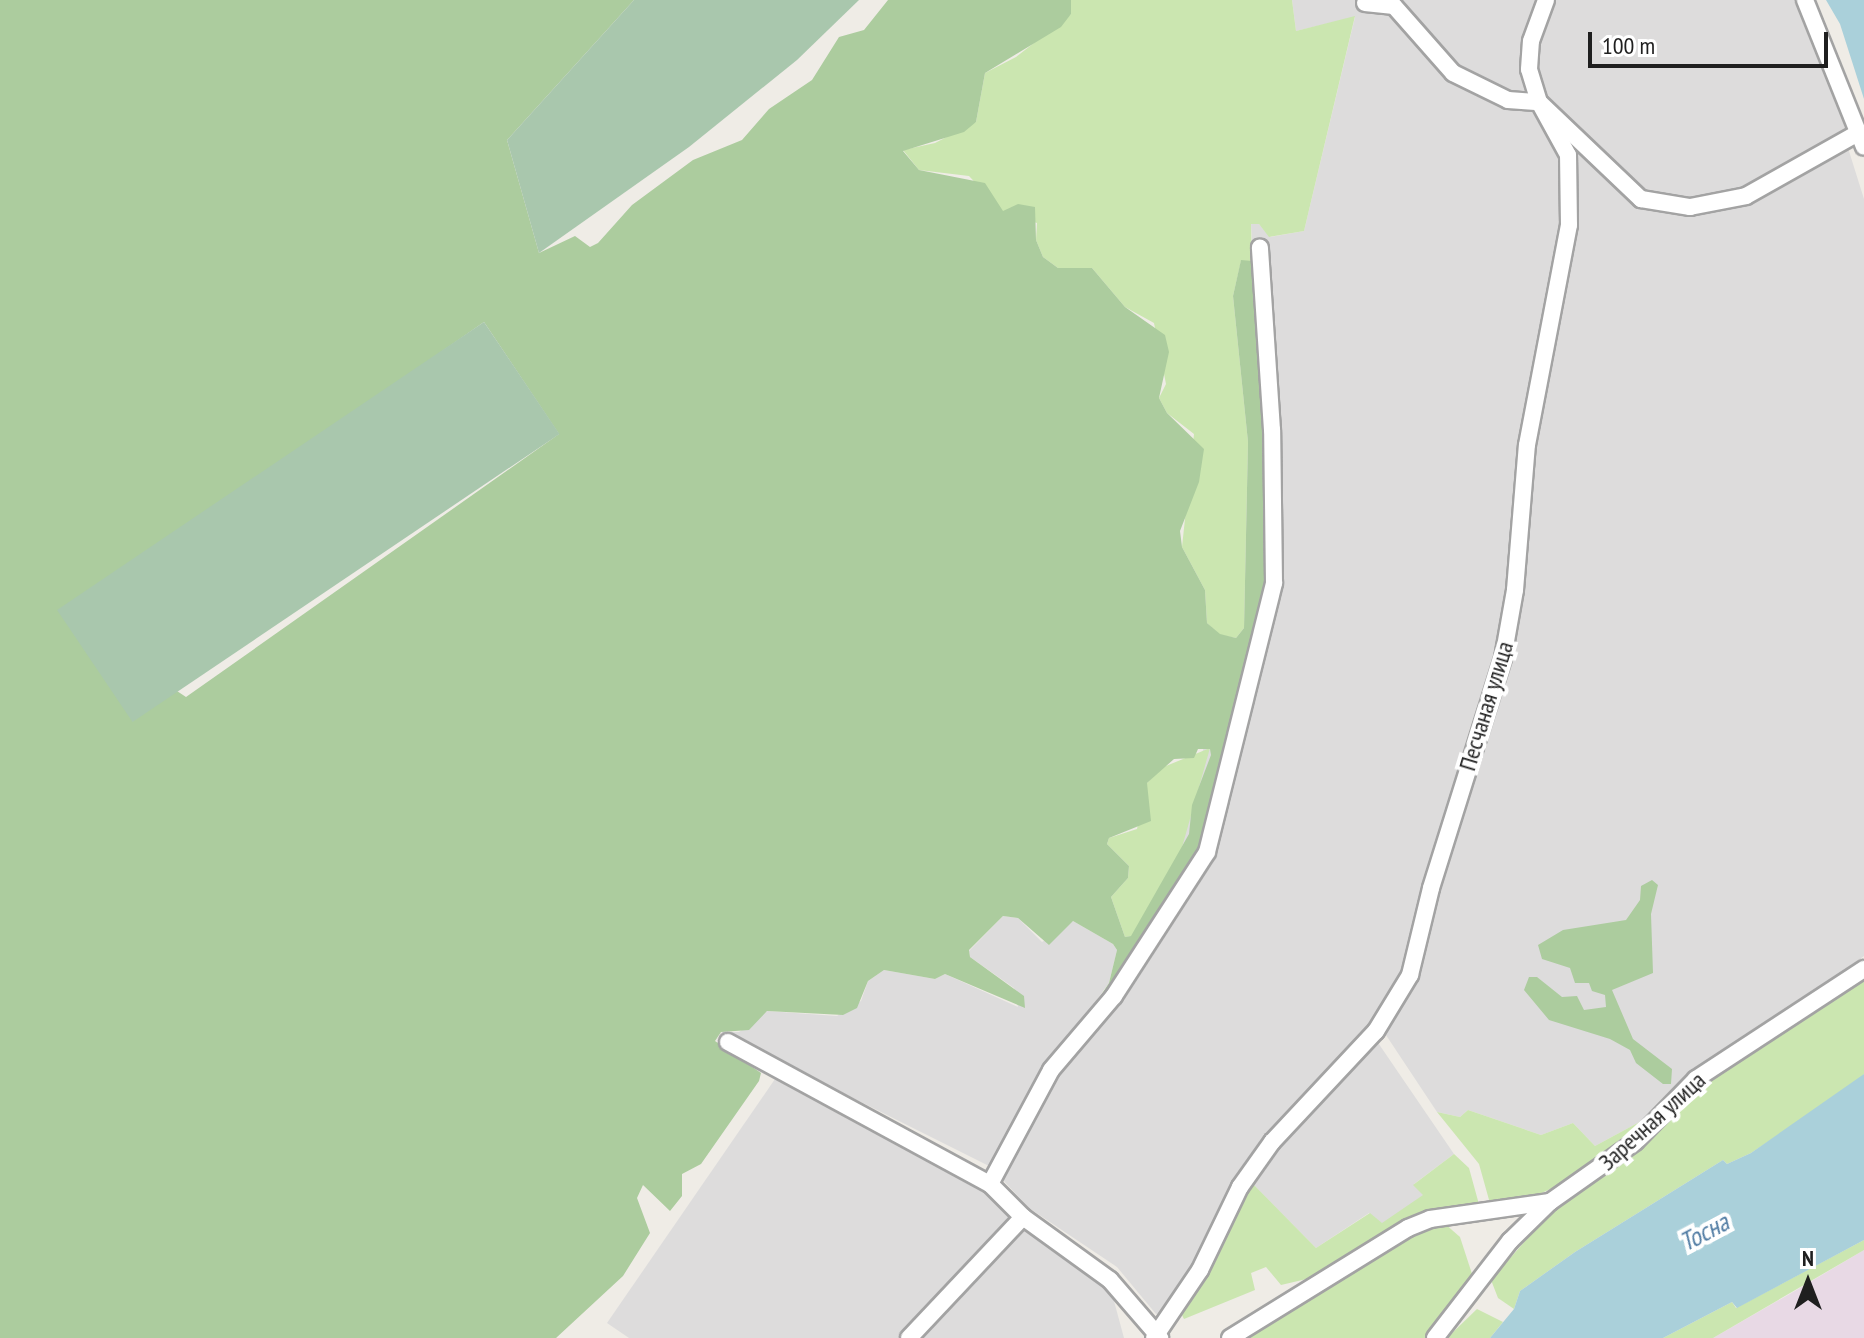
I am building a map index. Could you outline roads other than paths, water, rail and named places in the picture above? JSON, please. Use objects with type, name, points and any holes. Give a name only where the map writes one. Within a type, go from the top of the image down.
[{"type":"street","name":"Песчаная улица","points":[[1157,1337],[1200,1270],[1240,1187],[1272,1142],[1376,1031],[1410,975],[1431,888],[1503,658],[1515,590],[1527,445],[1569,225],[1568,155],[1539,102],[1529,69],[1531,41],[1546,0]]},
{"type":"street","points":[[1365,3],[1394,6],[1453,73],[1508,100],[1539,102],[1641,199],[1690,207],[1746,196],[1861,140],[1805,0]]},
{"type":"street","points":[[990,1184],[1051,1070],[1114,996],[1207,852],[1274,583],[1272,430],[1260,247]]},
{"type":"street","name":"Заречная улица","points":[[1435,1338],[1510,1241],[1550,1202],[1635,1142],[1696,1079],[1864,969]]},
{"type":"street","points":[[728,1042],[990,1184],[1023,1217],[1110,1280],[1157,1337]]},
{"type":"street","points":[[1230,1338],[1408,1228],[1430,1219],[1550,1202]]},
{"type":"street","points":[[909,1338],[1023,1217]]},
{"type":"water","points":[[1826,0],[1864,0],[1864,99],[1840,24]]},
{"type":"water","name":"Тосна","points":[[1864,1074],[1864,1240],[1737,1308],[1732,1302],[1663,1338],[1490,1338],[1514,1309],[1520,1291],[1575,1252],[1723,1160],[1727,1164],[1751,1153]]}]
